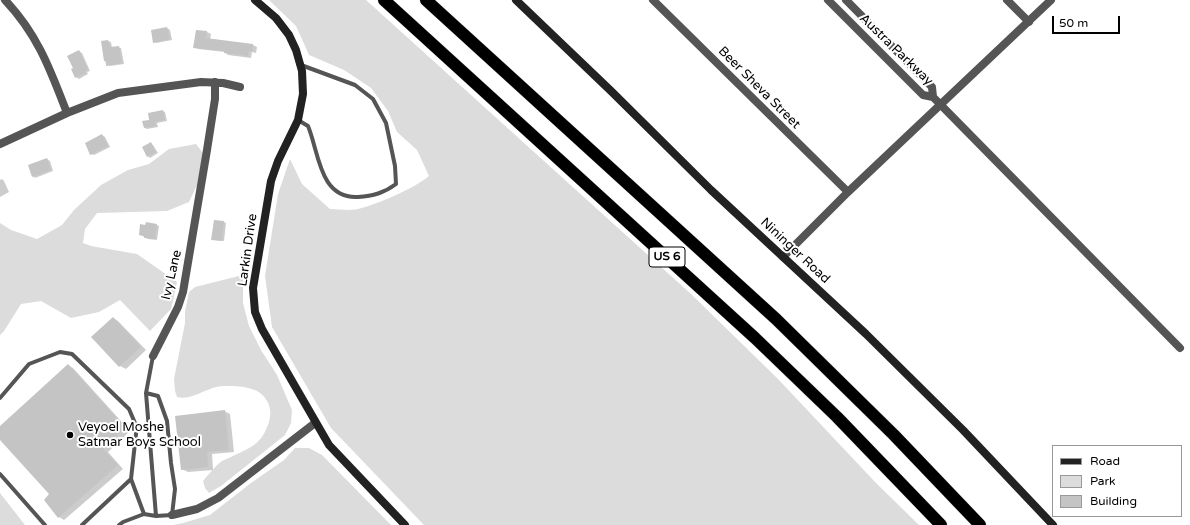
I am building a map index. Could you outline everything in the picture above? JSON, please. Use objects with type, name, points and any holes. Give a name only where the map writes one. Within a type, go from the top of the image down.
[{"type":"highway","name":"US 6","points":[[384,0],[755,338],[837,417],[941,525]]},
{"type":"highway","name":"US 6","points":[[426,0],[776,319],[884,425],[980,525]]},
{"type":"street","points":[[5,0],[40,47],[68,113]]},
{"type":"street","name":"Larkin Drive","points":[[255,0],[276,18],[289,35],[296,50],[302,71],[303,94],[298,120],[278,161],[271,181],[254,288],[255,312],[262,329],[329,445],[405,525]]},
{"type":"street","name":"Nininger Road","points":[[516,0],[711,190],[866,334],[917,384],[1053,525]]},
{"type":"street","name":"Beer Sheva Street","points":[[653,0],[848,192]]},
{"type":"street","name":"Austra Parkway","points":[[828,0],[923,95],[933,97],[1180,348]]},
{"type":"street","name":"Austra Parkway","points":[[846,0],[932,87],[933,97]]},
{"type":"street","points":[[1007,0],[1029,22]]},
{"type":"street","points":[[783,257],[848,192],[1051,0]]},
{"type":"street","points":[[0,144],[102,98],[123,92],[201,82],[227,83],[240,87]]},
{"type":"street","name":"Ivy Lane","points":[[152,356],[178,307],[183,292],[215,99],[215,82]]},
{"type":"street","points":[[172,515],[197,510],[218,498],[315,423]]},
{"type":"lane","points":[[298,120],[308,126],[313,136],[320,165],[326,180],[333,188],[344,195],[354,197],[371,196],[386,191],[396,184],[395,166],[386,123],[373,99],[355,85],[300,65]]},
{"type":"lane","points":[[0,398],[29,364],[60,352],[72,354],[129,409],[135,423],[136,434],[131,479],[144,514]]},
{"type":"lane","name":"Ivy Lane","points":[[152,356],[146,393],[156,516]]},
{"type":"lane","points":[[119,525],[144,514],[156,516],[172,515],[175,490],[170,463],[168,421],[158,396],[146,393]]},
{"type":"lane","points":[[0,474],[45,525]]},
{"type":"lane","points":[[82,525],[131,479]]},
{"type":"green space","points":[[269,0],[366,0],[691,294],[778,379],[876,483],[919,525],[424,525],[331,428],[272,327],[265,276],[278,194],[290,159],[302,184],[330,209],[352,210],[366,207],[405,191],[429,176],[417,150],[397,132],[388,111],[371,88],[344,70],[309,55],[296,26]]},
{"type":"green space","points":[[196,144],[203,153],[197,185],[189,202],[167,211],[97,213],[85,229],[83,243],[91,246],[137,254],[177,282],[171,309],[150,331],[120,300],[99,312],[71,318],[41,301],[21,304],[0,335],[0,223],[11,230],[37,239],[62,225],[74,210],[101,185],[128,170],[149,164],[169,149]]},
{"type":"green space","points":[[243,275],[243,303],[249,326],[261,350],[277,375],[292,410],[291,423],[285,435],[221,486],[209,493],[205,488],[203,481],[214,468],[222,461],[246,450],[260,440],[269,422],[269,406],[267,401],[259,392],[242,387],[224,386],[212,388],[189,397],[177,397],[174,379],[185,323],[185,312],[189,292],[195,287]]},
{"type":"green space","points":[[295,448],[309,448],[322,455],[391,525],[173,525],[210,515],[251,483],[284,460]]},
{"type":"green space","points":[[0,493],[25,525],[0,525]]},
{"type":"building","points":[[167,27],[170,39],[153,43],[151,30]]},
{"type":"building","points":[[196,30],[207,31],[206,38],[253,44],[253,51],[249,51],[248,56],[224,53],[224,51],[193,48]]},
{"type":"building","points":[[108,40],[110,47],[119,46],[122,63],[106,66],[101,41]]},
{"type":"building","points":[[79,50],[88,69],[85,71],[86,73],[75,78],[71,69],[73,68],[67,56]]},
{"type":"building","points":[[163,110],[165,120],[155,122],[156,126],[144,128],[142,121],[149,120],[148,113]]},
{"type":"building","points":[[102,134],[108,146],[90,155],[85,143]]},
{"type":"building","points":[[151,142],[156,152],[147,157],[142,147]]},
{"type":"building","points":[[47,158],[51,170],[32,177],[28,165]]},
{"type":"building","points":[[214,220],[224,221],[222,241],[211,240]]},
{"type":"building","points":[[146,222],[157,224],[155,239],[144,238],[144,236],[139,235],[140,224],[145,225]]},
{"type":"building","points":[[113,317],[141,347],[119,367],[91,337]]},
{"type":"building","points":[[68,364],[125,427],[103,449],[118,465],[58,518],[44,500],[49,494],[0,440],[0,426]]},
{"type":"building","points":[[225,410],[229,450],[207,452],[208,467],[181,470],[175,416]]},
{"type":"place","name":"Veyoel Moshe Satmar Boys School","points":[[70,435]]}]
